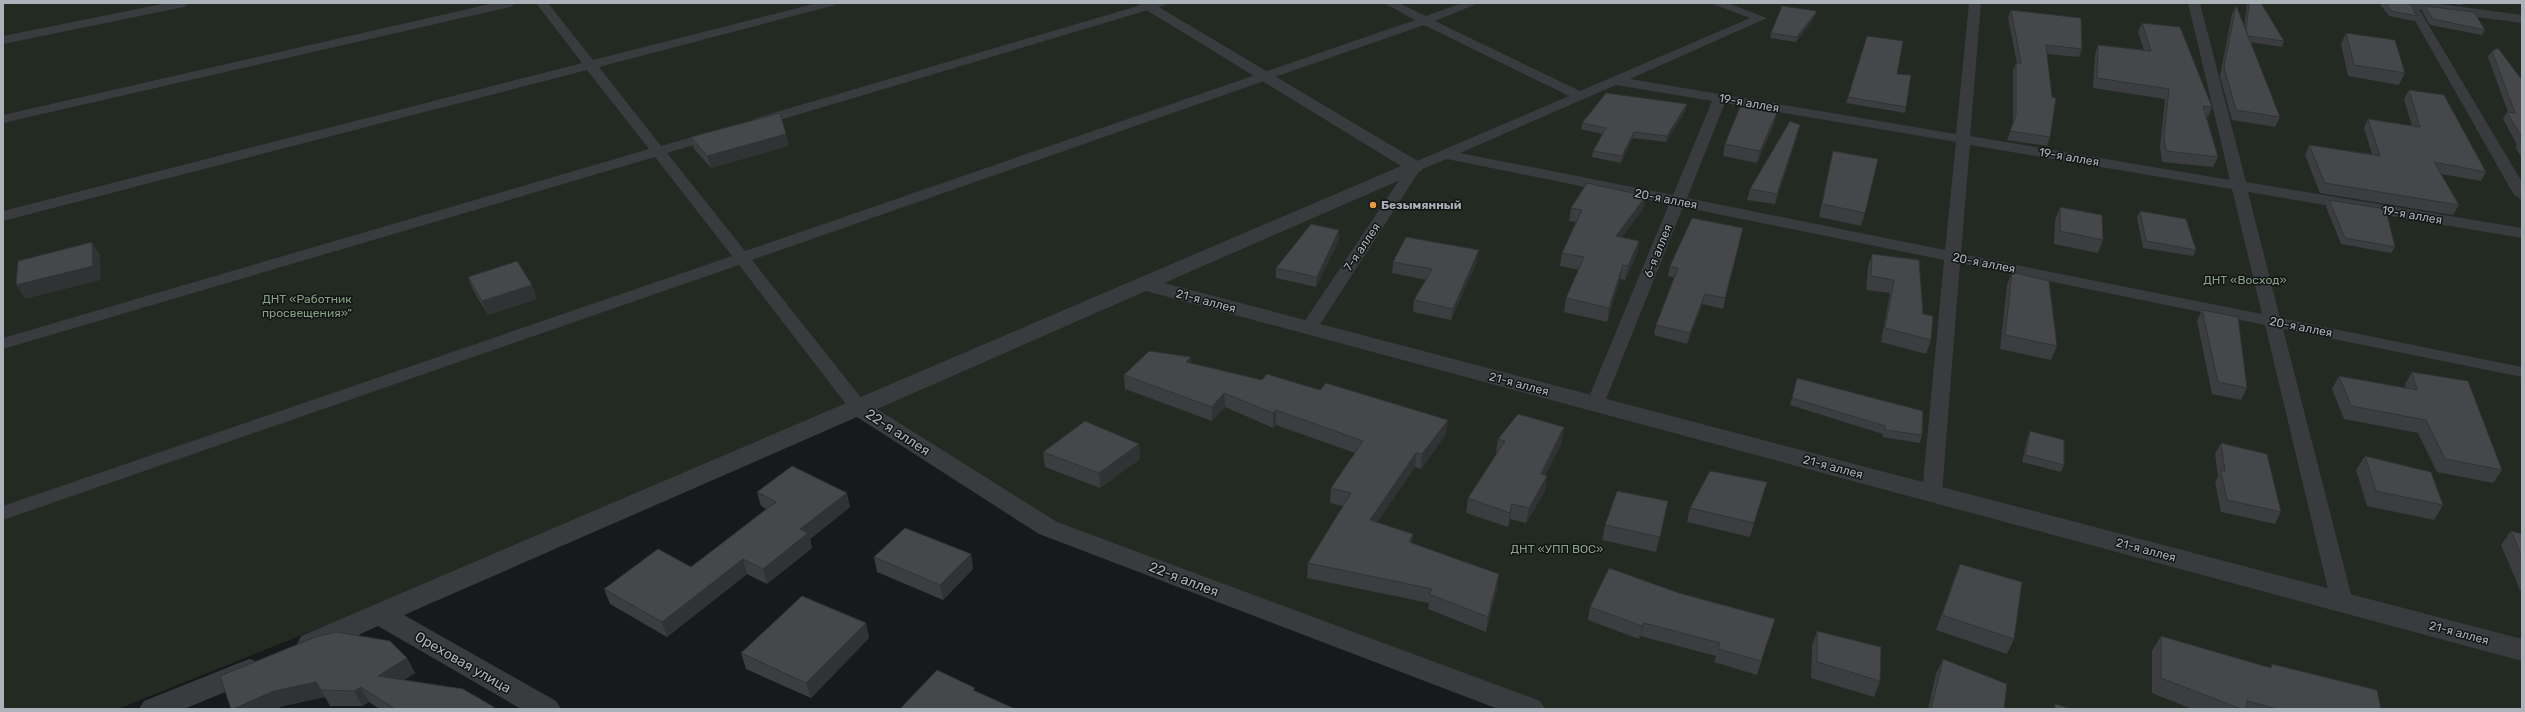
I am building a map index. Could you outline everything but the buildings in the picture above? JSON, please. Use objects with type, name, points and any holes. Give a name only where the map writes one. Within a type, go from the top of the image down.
[{"type":"street","points":[[2407,3],[2522,19]]},
{"type":"street","points":[[1151,4],[1415,167]]},
{"type":"street","points":[[154,709],[381,615],[1415,167]]},
{"type":"street","name":"21-я аллея","points":[[1143,284],[2522,650]]},
{"type":"street","name":"22-я аллея","points":[[860,408],[1048,528],[1530,709]]},
{"type":"street","name":"Ореховая улица","points":[[381,615],[546,709]]},
{"type":"lane","points":[[3,40],[184,3]]},
{"type":"lane","points":[[3,119],[510,3]]},
{"type":"lane","points":[[542,3],[860,408]]},
{"type":"lane","points":[[3,216],[831,3]]},
{"type":"lane","points":[[1390,3],[1580,96]]},
{"type":"lane","points":[[3,513],[1267,77],[1473,3]]},
{"type":"lane","points":[[1716,3],[1761,18]]},
{"type":"lane","points":[[1415,167],[1761,18],[1766,3]]},
{"type":"lane","points":[[1932,494],[1954,257],[1961,139],[1975,3]]},
{"type":"lane","points":[[2194,3],[2241,186],[2342,602]]},
{"type":"lane","points":[[2407,3],[2522,195]]},
{"type":"lane","points":[[742,126],[1151,4]]},
{"type":"lane","name":"19-я аллея","points":[[1616,81],[2522,233]]},
{"type":"lane","name":"6-я аллея","points":[[1595,404],[1720,98]]},
{"type":"lane","points":[[3,344],[727,131]]},
{"type":"lane","name":"20-я аллея","points":[[1445,154],[2522,372]]},
{"type":"lane","name":"7-я аллея","points":[[1309,328],[1415,167]]},
{"type":"green space","points":[[3,3],[2522,3],[2522,709],[1530,709],[1048,528],[842,407],[396,597],[118,709],[3,709]]},
{"type":"place","name":"Безымянный","points":[[1373,205]]},
{"type":"park label","name":"ДНТ «Восход»","points":[[2245,280]]},
{"type":"park label","name":"ДНТ «Работник просвещения»\"","points":[[307,306]]},
{"type":"park label","name":"ДНТ «УПП ВОС»","points":[[1557,549]]}]
